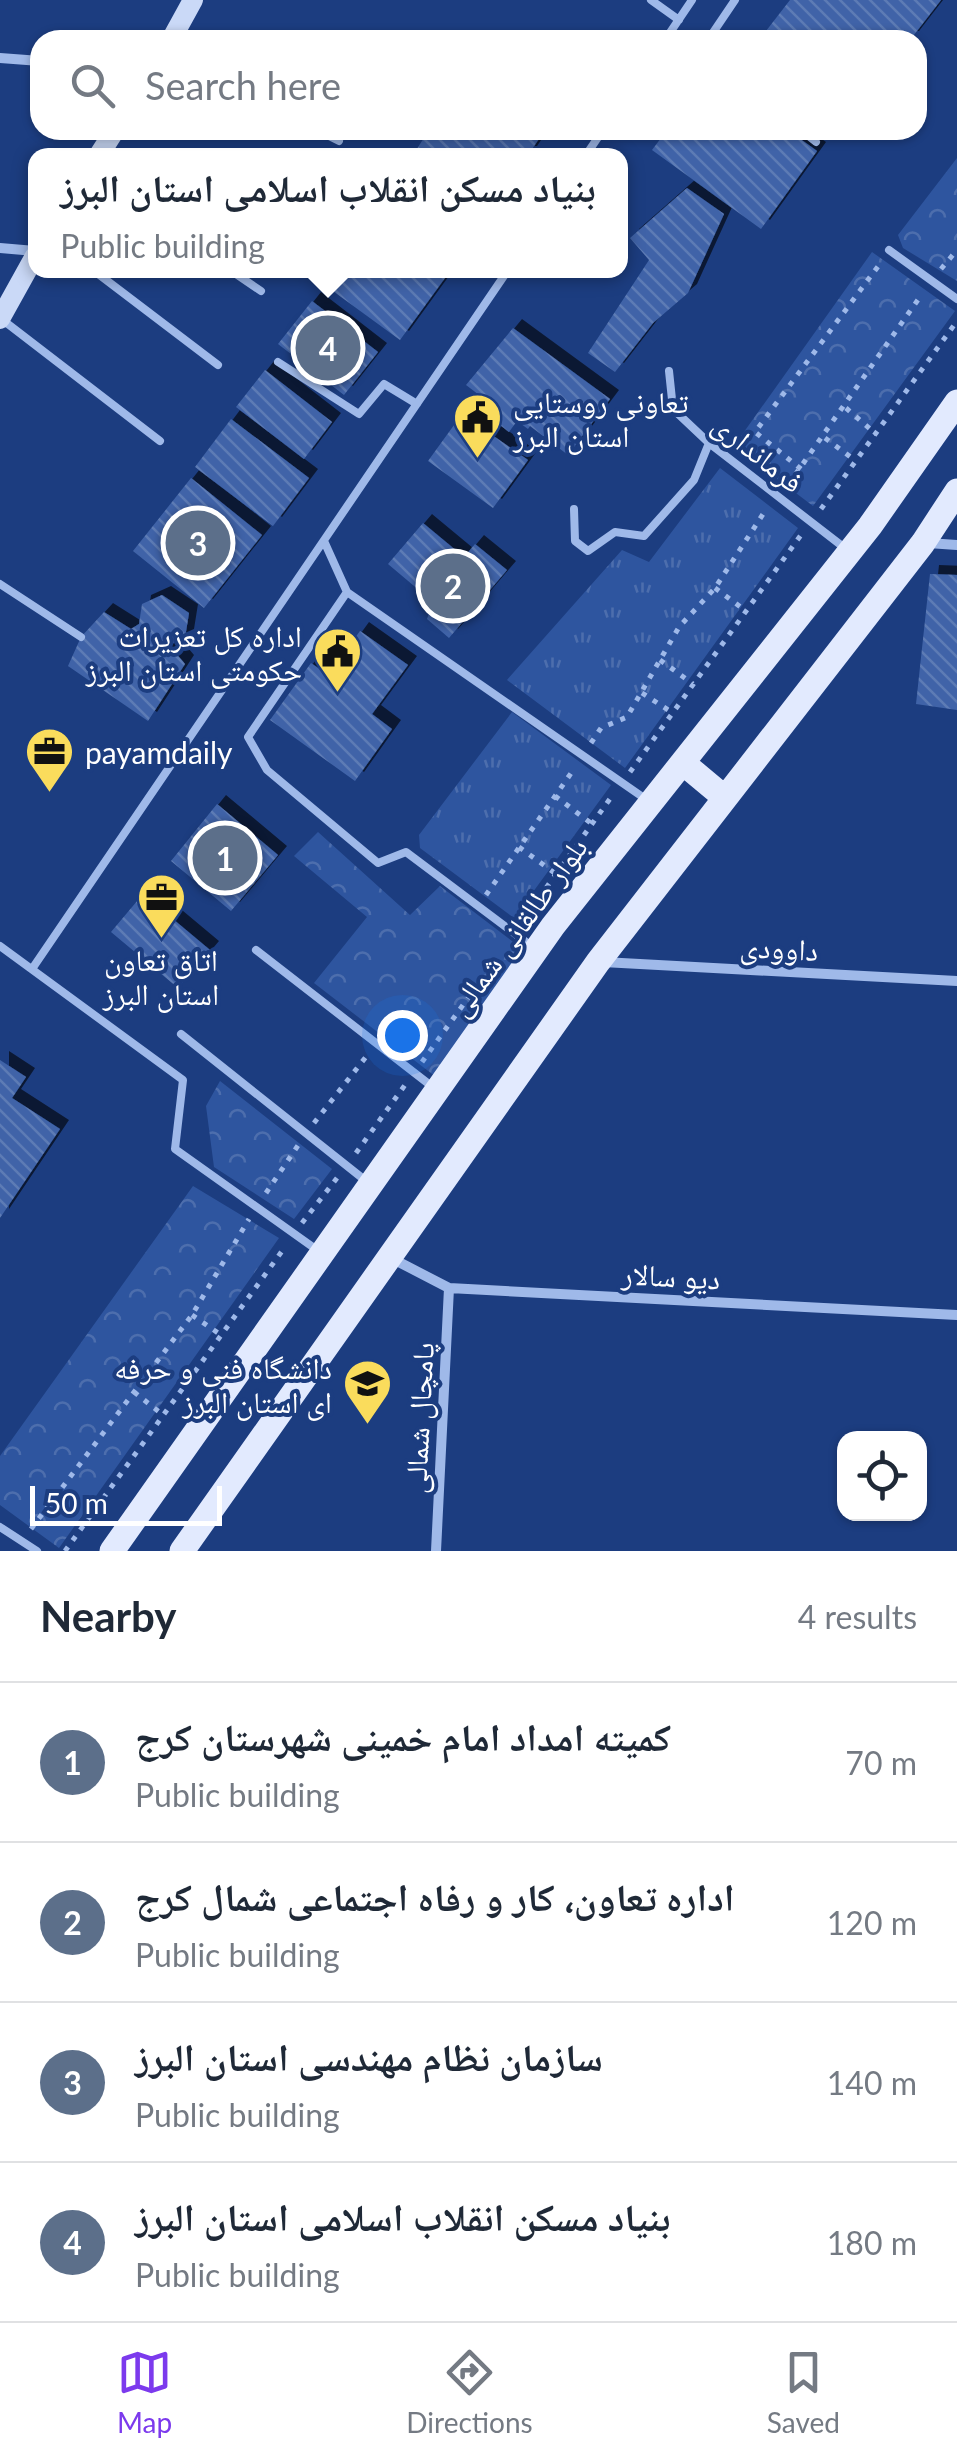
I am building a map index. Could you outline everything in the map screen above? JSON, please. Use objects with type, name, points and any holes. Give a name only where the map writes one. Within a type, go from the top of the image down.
[{"type":"main road","points":[[176,30],[193,0]]},
{"type":"main road","points":[[0,319],[28,268]]},
{"type":"main road","name":"بلوار طالقانی شمالی","points":[[112,1551],[320,1252],[538,950],[850,552],[957,402]]},
{"type":"main road","points":[[182,1551],[598,962],[922,542],[957,491]]},
{"type":"main road","points":[[683,763],[725,798]]},
{"type":"street","points":[[0,58],[30,60]]},
{"type":"street","points":[[0,248],[28,253]]},
{"type":"street","points":[[922,542],[957,544]]},
{"type":"street","name":"داوودی","points":[[598,962],[957,981]]},
{"type":"street","name":"دیو سالار","points":[[389,1258],[449,1288],[957,1315]]},
{"type":"street","name":"پامچال شمالی","points":[[436,1551],[449,1288]]},
{"type":"lane","points":[[651,0],[678,20]]},
{"type":"lane","points":[[672,30],[692,0]]},
{"type":"lane","points":[[715,30],[735,0]]},
{"type":"lane","points":[[890,250],[957,298]]},
{"type":"lane","points":[[104,278],[218,365]]},
{"type":"lane","points":[[242,278],[261,291]]},
{"type":"lane","points":[[32,968],[503,278]]},
{"type":"lane","points":[[0,319],[160,441]]},
{"type":"lane","points":[[278,362],[359,414],[384,384],[416,404]]},
{"type":"lane","name":"فرمانداری","points":[[669,371],[673,409],[709,443],[850,552]]},
{"type":"lane","points":[[574,509],[575,541],[588,552],[614,532],[644,536],[694,480],[709,443]]},
{"type":"lane","points":[[324,541],[347,592],[653,804]]},
{"type":"lane","points":[[0,584],[81,637]]},
{"type":"lane","points":[[347,592],[248,737],[267,770],[378,863],[406,852],[538,950]]},
{"type":"lane","points":[[0,946],[182,1080],[174,1149],[320,1252]]},
{"type":"lane","points":[[256,950],[438,1091]]},
{"type":"lane","points":[[182,1034],[370,1184]]},
{"type":"lane","points":[[0,1527],[37,1551]]},
{"type":"path","points":[[801,468],[755,432],[890,250]]},
{"type":"path","points":[[478,906],[602,728],[627,717],[678,627],[714,588],[756,520],[825,438],[931,281],[957,250]]},
{"type":"path","points":[[819,512],[957,321]]},
{"type":"path","points":[[846,408],[876,434]]},
{"type":"path","points":[[825,438],[856,461]]},
{"type":"path","points":[[629,773],[802,535]]},
{"type":"path","points":[[714,588],[746,611]]},
{"type":"path","points":[[660,660],[694,684]]},
{"type":"path","points":[[642,694],[673,713]]},
{"type":"path","points":[[528,913],[616,789]]},
{"type":"path","points":[[555,796],[592,824]]},
{"type":"path","points":[[519,847],[556,874]]},
{"type":"path","points":[[418,1067],[474,990]]},
{"type":"path","points":[[22,1541],[192,1315],[254,1209],[306,1134],[376,1045]]},
{"type":"path","points":[[353,1156],[407,1082]]},
{"type":"path","points":[[300,1225],[337,1178]]},
{"type":"path","points":[[65,1551],[285,1248]]},
{"type":"path","points":[[192,1315],[221,1336]]},
{"type":"path","points":[[134,1392],[163,1415]]},
{"type":"green space","points":[[957,158],[957,281],[903,248],[898,235]]},
{"type":"green space","points":[[872,252],[955,311],[813,506],[734,446]]},
{"type":"green space","points":[[720,468],[798,528],[625,768],[507,680],[622,550],[649,562]]},
{"type":"green space","points":[[512,712],[611,785],[514,918],[420,848],[419,835]]},
{"type":"green space","points":[[318,832],[410,915],[440,886],[525,951],[436,1077],[314,983],[367,917],[294,856]]},
{"type":"green space","points":[[220,1081],[332,1169],[294,1219],[214,1167],[206,1106]]},
{"type":"green space","points":[[193,1186],[279,1238],[59,1548],[0,1505],[0,1456]]},
{"type":"building","points":[[790,0],[941,0],[918,30],[767,30]]},
{"type":"building","points":[[423,140],[538,140],[533,148],[417,148]]},
{"type":"building","points":[[660,140],[802,140],[817,151],[761,229],[652,150]]},
{"type":"building","points":[[687,188],[724,214],[688,293],[653,323],[615,372],[588,353],[649,260],[630,238]]},
{"type":"building","points":[[315,278],[445,278],[400,340]]},
{"type":"building","points":[[312,301],[378,352],[344,395],[278,344]]},
{"type":"building","points":[[513,328],[610,399],[568,455],[530,426],[528,429],[517,421],[509,432],[484,412],[491,404],[466,385]]},
{"type":"building","points":[[265,370],[332,422],[304,459],[236,407]]},
{"type":"building","name":"تعاونی روستایی استان البرز","points":[[462,414],[528,460],[493,508],[428,461]]},
{"type":"building","points":[[231,419],[309,478],[273,526],[195,467]]},
{"type":"building","points":[[191,478],[262,535],[204,608],[133,551]]},
{"type":"building","points":[[423,523],[464,557],[475,544],[507,570],[449,638],[427,619],[433,602],[388,564]]},
{"type":"building","points":[[930,574],[957,575],[957,710],[916,704]]},
{"type":"building","points":[[162,595],[189,613],[185,638],[169,645],[185,664],[148,721],[68,666],[81,637],[104,612],[131,629],[139,624],[142,604]]},
{"type":"building","name":"اداره کل تعزیرات حکومتی استان البرز","points":[[360,631],[408,665],[372,714],[392,729],[355,781],[270,720],[311,663],[328,675]]},
{"type":"building","points":[[217,804],[278,855],[231,911],[171,861]]},
{"type":"building","name":"اتاق تعاون استان البرز","points":[[143,894],[210,950],[178,988],[111,932]]},
{"type":"building","points":[[0,1060],[26,1077],[12,1098],[60,1129],[0,1218]]},
{"type":"place","name":"بنیاد مسکن انقلاب اسلامی استان البرز","points":[[328,348]]},
{"type":"place","name":"تعاونی روستایی استان البرز","points":[[478,460]]},
{"type":"place","name":"سازمان نظام مهندسی استان البرز","points":[[198,543]]},
{"type":"place","name":"اداره تعاون، کار و رفاه اجتماعی شمال کرج","points":[[453,586]]},
{"type":"place","name":"اداره کل تعزیرات حکومتی استان البرز","points":[[337,694]]},
{"type":"place","name":"payamdaily","points":[[50,794]]},
{"type":"place","name":"کمیته امداد امام خمینی شهرستان کرج","points":[[225,858]]},
{"type":"place","name":"اتاق تعاون استان البرز","points":[[161,940]]},
{"type":"place","name":"دانشگاه فنی و حرفه ای استان البرز","points":[[367,1426]]}]
